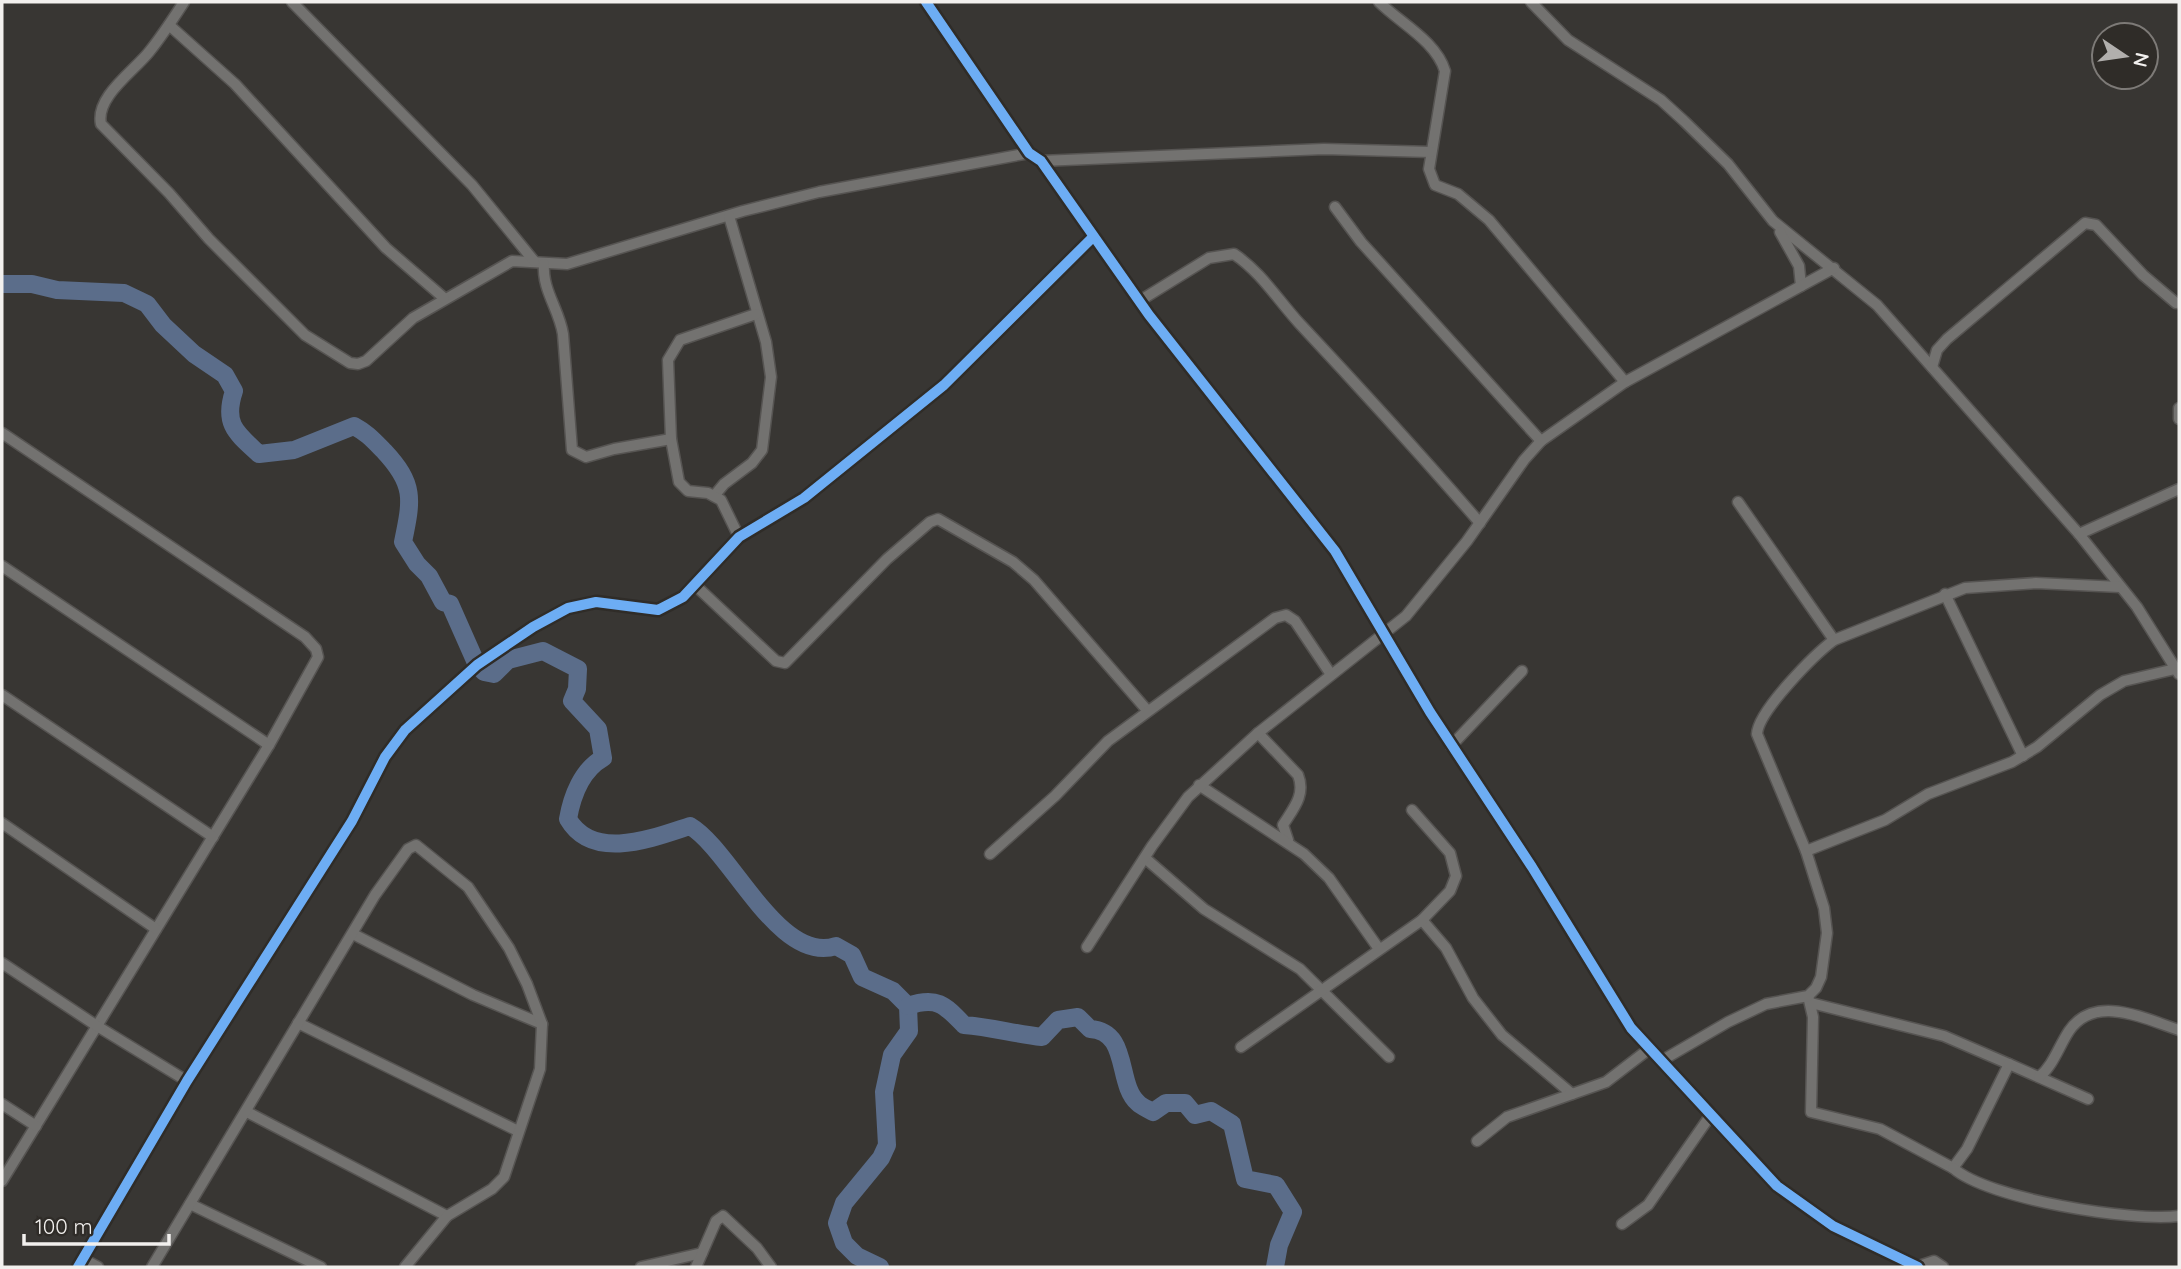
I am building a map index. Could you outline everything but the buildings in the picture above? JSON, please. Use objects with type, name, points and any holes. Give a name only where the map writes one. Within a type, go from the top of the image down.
[{"type":"street","points":[[184,2],[169,25],[110,95],[99,115],[101,124],[169,193],[208,239],[305,335],[349,363],[366,361],[400,328],[444,298],[502,265],[524,260],[566,264],[729,216],[879,179],[1029,153]]},
{"type":"street","points":[[292,2],[472,185],[539,263],[545,286],[561,321],[572,450],[586,457],[671,439]]},
{"type":"street","points":[[926,2],[1029,153],[1041,160],[1149,315],[1320,530],[1451,746],[1532,867],[1631,1028],[1749,1159],[1793,1200],[1833,1226],[1917,1267],[1934,1261],[1944,1267]]},
{"type":"street","points":[[1379,2],[1429,45],[1442,61],[1444,81],[1431,152],[1430,179],[1435,186],[1458,194],[1489,220],[1625,382]]},
{"type":"street","points":[[1531,2],[1568,40],[1661,100],[1728,164],[1773,221],[1799,267],[1801,286]]},
{"type":"street","points":[[169,25],[235,84],[386,248],[444,298]]},
{"type":"street","points":[[1041,160],[1324,149],[1431,152]]},
{"type":"street","points":[[1335,206],[1361,242],[1541,441]]},
{"type":"street","points":[[714,496],[723,484],[758,457],[764,441],[772,377],[766,342],[729,216]]},
{"type":"street","points":[[1773,221],[1877,305],[2021,465],[2151,626],[2177,672],[2124,681],[2100,695],[2024,756],[1997,769],[1928,794],[1869,828],[1806,851]]},
{"type":"street","points":[[1932,367],[1937,350],[1947,339],[2085,223],[2095,225],[2143,275],[2176,303]]},
{"type":"street","points":[[98,1267],[80,1263],[187,1081],[352,821],[385,757],[405,730],[477,665],[533,627],[568,608],[596,602],[658,610],[670,606],[695,585],[739,537],[804,498],[944,385],[1093,237]]},
{"type":"street","points":[[1141,300],[1209,258],[1234,254],[1249,264],[1480,523]]},
{"type":"street","points":[[1087,947],[1145,858],[1199,785],[1330,673],[1406,616],[1541,441],[1625,382],[1834,268]]},
{"type":"street","points":[[739,537],[725,506],[714,496],[688,491],[679,482],[671,439],[668,360],[680,340],[756,314]]},
{"type":"street","points":[[2179,408],[2179,419]]},
{"type":"street","points":[[2,433],[312,643],[318,657],[315,667],[269,745],[2,1181]]},
{"type":"street","points":[[2078,534],[2179,489]]},
{"type":"street","points":[[1738,502],[1834,640]]},
{"type":"street","points":[[695,585],[776,661],[785,663],[887,559],[930,522],[938,519],[1013,562],[1034,580],[1146,709]]},
{"type":"street","points":[[2,566],[269,745]]},
{"type":"street","points":[[2120,587],[2036,583],[1977,586],[1945,594],[1834,640],[1798,674],[1763,716],[1757,729],[1763,754],[1806,851],[1824,908],[1827,933],[1821,977],[1809,1000],[1811,1112],[1880,1129],[1960,1174],[1990,1186],[2047,1202],[2155,1219],[2179,1216]]},
{"type":"street","points":[[1945,594],[2024,756]]},
{"type":"street","points":[[990,854],[1055,796],[1108,741],[1146,709],[1280,616],[1295,621],[1330,673]]},
{"type":"street","points":[[1451,746],[1522,671]]},
{"type":"street","points":[[2,695],[213,837]]},
{"type":"street","points":[[1258,733],[1290,766],[1302,784],[1301,794],[1283,825],[1283,833],[1291,845]]},
{"type":"street","points":[[1199,785],[1291,845],[1329,878],[1380,949]]},
{"type":"street","points":[[1241,1047],[1422,920],[1450,891],[1456,876],[1455,865],[1440,839],[1412,810]]},
{"type":"street","points":[[2,823],[156,929]]},
{"type":"street","points":[[152,1267],[247,1112],[374,895],[412,845],[420,847],[468,887],[509,948],[542,1024],[540,1069],[507,1171],[499,1183],[447,1216],[405,1267]]},
{"type":"street","points":[[1145,858],[1204,909],[1300,969],[1389,1057]]},
{"type":"street","points":[[1422,920],[1446,948],[1473,998],[1502,1035],[1572,1094]]},
{"type":"street","points":[[353,934],[472,995],[542,1024]]},
{"type":"street","points":[[2,962],[97,1026],[187,1081]]},
{"type":"street","points":[[1661,1062],[1766,1004],[1809,1000],[1944,1036],[2088,1100]]},
{"type":"street","points":[[2039,1077],[2071,1028],[2092,1012],[2110,1010],[2179,1030]]},
{"type":"street","points":[[298,1023],[518,1131]]},
{"type":"street","points":[[1476,1141],[1507,1116],[1606,1082],[1649,1049]]},
{"type":"street","points":[[1953,1168],[1968,1149],[2009,1064]]},
{"type":"street","points":[[2,1104],[36,1126]]},
{"type":"street","points":[[247,1112],[447,1216]]},
{"type":"street","points":[[1622,1224],[1648,1205],[1710,1116]]},
{"type":"street","points":[[190,1204],[321,1267]]},
{"type":"street","points":[[696,1267],[716,1221],[723,1216],[757,1248],[771,1267]]},
{"type":"street","points":[[641,1267],[702,1253]]},
{"type":"waterway","points":[[2,284],[32,284],[57,290],[124,293],[147,304],[163,325],[194,354],[225,375],[234,391],[230,412],[234,427],[259,454],[294,450],[354,426],[366,434],[394,463],[406,483],[409,503],[403,542],[417,564],[429,576],[443,602],[450,604],[477,665],[484,672],[494,674],[508,660],[543,651],[578,669],[577,689],[572,701],[598,729],[603,758],[589,769],[572,801],[568,819],[579,832],[592,840],[624,843],[690,826],[706,839],[776,923],[795,939],[815,947],[836,946],[852,955],[862,977],[893,991],[908,1006],[909,1031],[892,1055],[884,1092],[887,1145],[881,1158],[844,1203],[837,1223],[844,1243],[857,1256],[880,1267]]},
{"type":"waterway","points":[[908,1006],[933,1002],[946,1008],[964,1025],[1032,1036],[1042,1037],[1058,1020],[1078,1017],[1090,1029],[1103,1032],[1117,1048],[1131,1094],[1141,1106],[1153,1112],[1166,1103],[1185,1103],[1195,1115],[1211,1111],[1232,1124],[1245,1179],[1276,1185],[1293,1212],[1279,1245],[1275,1267]]},
{"type":"cycle path","points":[[926,2],[1029,153],[1041,161],[1149,315],[1335,551],[1430,712],[1532,867],[1631,1028],[1777,1186],[1833,1226],[1918,1267]]},
{"type":"cycle path","points":[[78,1267],[187,1081],[352,821],[385,757],[405,730],[477,665],[533,627],[568,608],[596,602],[658,610],[683,597],[739,537],[804,498],[944,385],[1093,237]]}]
